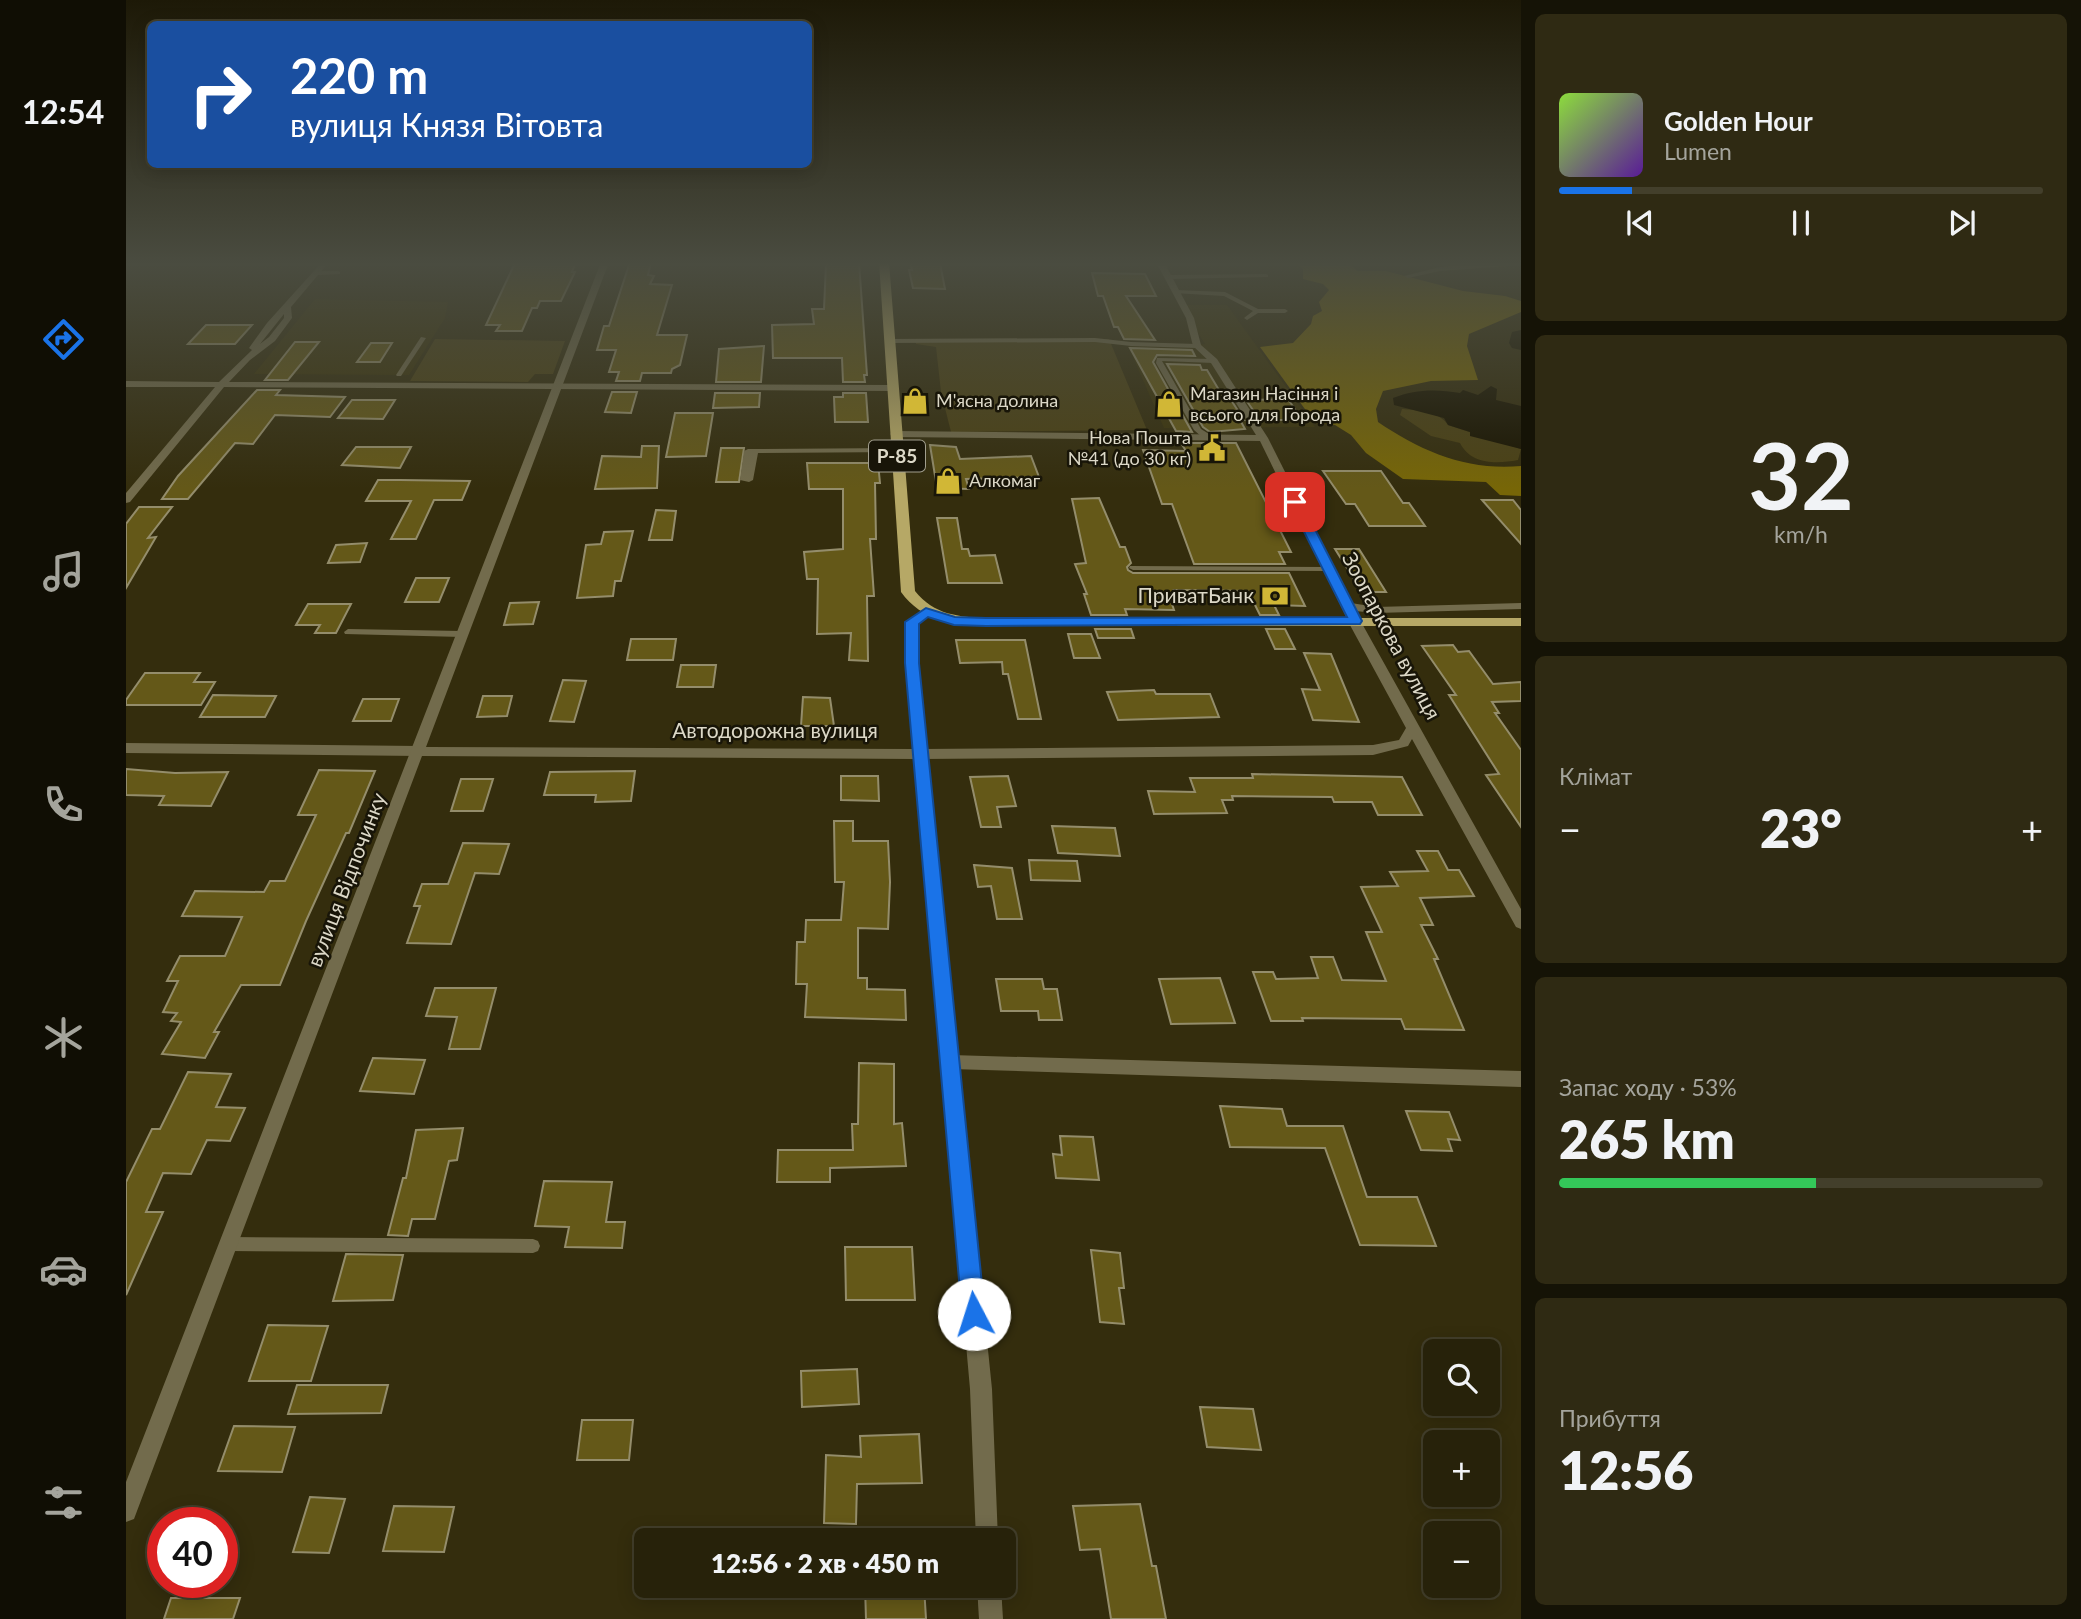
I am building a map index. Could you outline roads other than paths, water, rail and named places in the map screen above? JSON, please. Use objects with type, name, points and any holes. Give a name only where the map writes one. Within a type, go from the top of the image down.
[{"type":"main road","name":"Р-85","points":[[888,338],[908,592],[926,612]]},
{"type":"main road","points":[[926,612],[954,621],[986,622],[1521,622]]},
{"type":"street","points":[[126,500],[222,384],[247,358],[273,338]]},
{"type":"street","name":"вулиця Відпочинку","points":[[126,1511],[575,338]]},
{"type":"street","points":[[1195,338],[1197,346]]},
{"type":"street","name":"Зоопаркова вулиця","points":[[1197,346],[1214,361],[1263,438],[1355,621],[1521,923]]},
{"type":"street","points":[[126,384],[893,388]]},
{"type":"street","points":[[895,434],[1263,438]]},
{"type":"street","points":[[1348,606],[1407,610],[1521,606]]},
{"type":"street","points":[[926,612],[912,622],[912,663],[981,1389],[987,1528]]},
{"type":"street","name":"Автодорожна вулиця","points":[[126,748],[922,754],[1373,750],[1403,743],[1414,726]]},
{"type":"street","points":[[951,1062],[1521,1079]]},
{"type":"street","points":[[989,1598],[990,1619]]},
{"type":"lane","points":[[400,376],[423,338]]},
{"type":"lane","points":[[888,341],[1095,340],[1197,346]]},
{"type":"lane","points":[[1206,436],[1198,430],[1159,359],[1214,361]]},
{"type":"lane","points":[[754,451],[896,450]]},
{"type":"lane","points":[[1133,568],[1328,569]]},
{"type":"lane","points":[[348,632],[462,634]]},
{"type":"lane","points":[[229,1244],[533,1245]]},
{"type":"waterway","points":[[1521,338],[1521,343]]},
{"type":"place","name":"М'ясна долина","points":[[915,401]]},
{"type":"place","name":"Магазин Насіння і всього для Города","points":[[1169,404]]},
{"type":"place","name":"Нова Пошта №41 (до 30 кг)","points":[[1212,448]]},
{"type":"place","name":"Алкомаг","points":[[948,481]]},
{"type":"place","name":"ПриватБанк","points":[[1275,596]]}]
